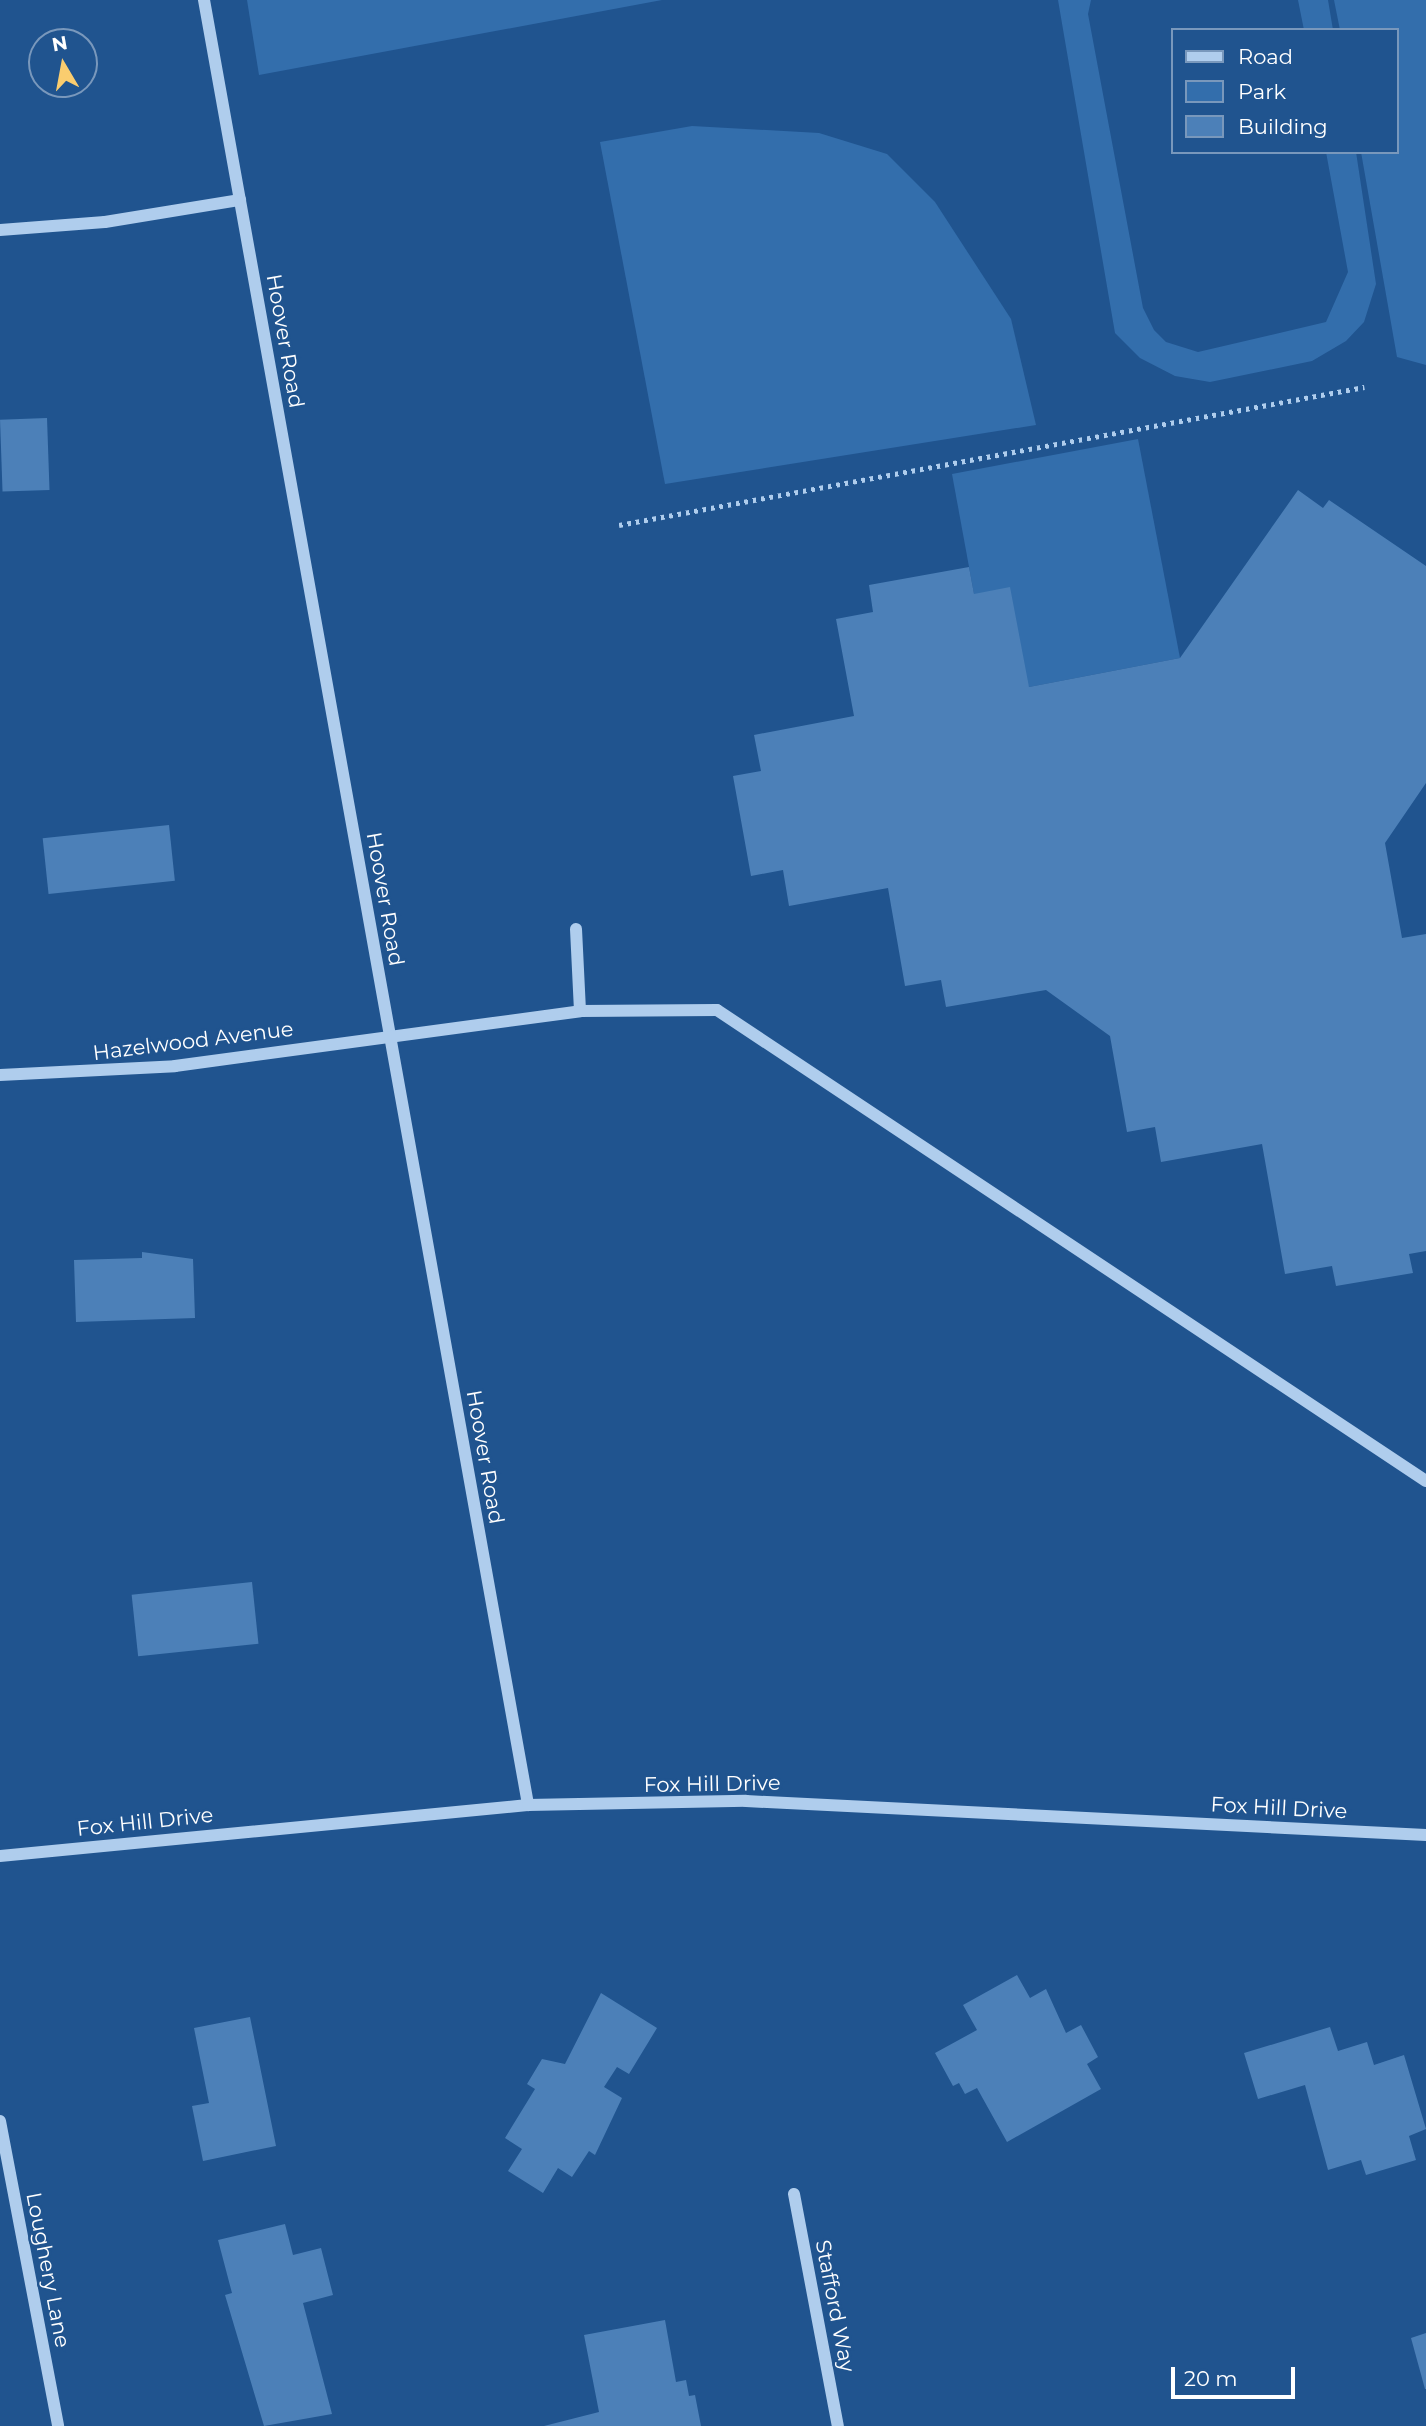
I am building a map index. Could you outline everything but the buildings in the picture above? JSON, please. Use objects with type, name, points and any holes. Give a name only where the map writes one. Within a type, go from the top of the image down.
[{"type":"street","name":"Hoover Road","points":[[204,0],[528,1805]]},
{"type":"street","points":[[0,230],[105,222],[240,200]]},
{"type":"street","points":[[576,929],[580,1011]]},
{"type":"street","name":"Hazelwood Avenue","points":[[0,1076],[174,1066],[390,1033],[580,1011],[717,1010],[1426,1481]]},
{"type":"street","name":"Fox Hill Drive","points":[[0,1856],[528,1805],[746,1801],[1426,1835]]},
{"type":"street","name":"Loughery Lane","points":[[0,2121],[58,2426]]},
{"type":"street","name":"Stafford Way","points":[[794,2194],[838,2426]]},
{"type":"path","points":[[619,525],[1364,387]]},
{"type":"green space","points":[[247,0],[662,0],[259,75]]},
{"type":"green space","points":[[1058,0],[1091,0],[1088,14],[1143,308],[1154,330],[1166,342],[1198,352],[1326,322],[1348,272],[1326,154],[1356,154],[1376,284],[1364,322],[1346,341],[1312,361],[1210,382],[1175,376],[1140,358],[1115,333]]},
{"type":"green space","points":[[1298,0],[1328,0],[1333,28],[1304,28]]},
{"type":"green space","points":[[1334,0],[1426,0],[1426,365],[1397,357],[1361,154],[1398,154],[1398,28],[1340,28]]},
{"type":"green space","points":[[692,126],[819,133],[887,154],[935,202],[1011,319],[1036,425],[665,484],[600,142]]},
{"type":"green space","points":[[1138,439],[1180,658],[1029,687],[974,594],[952,474]]}]
